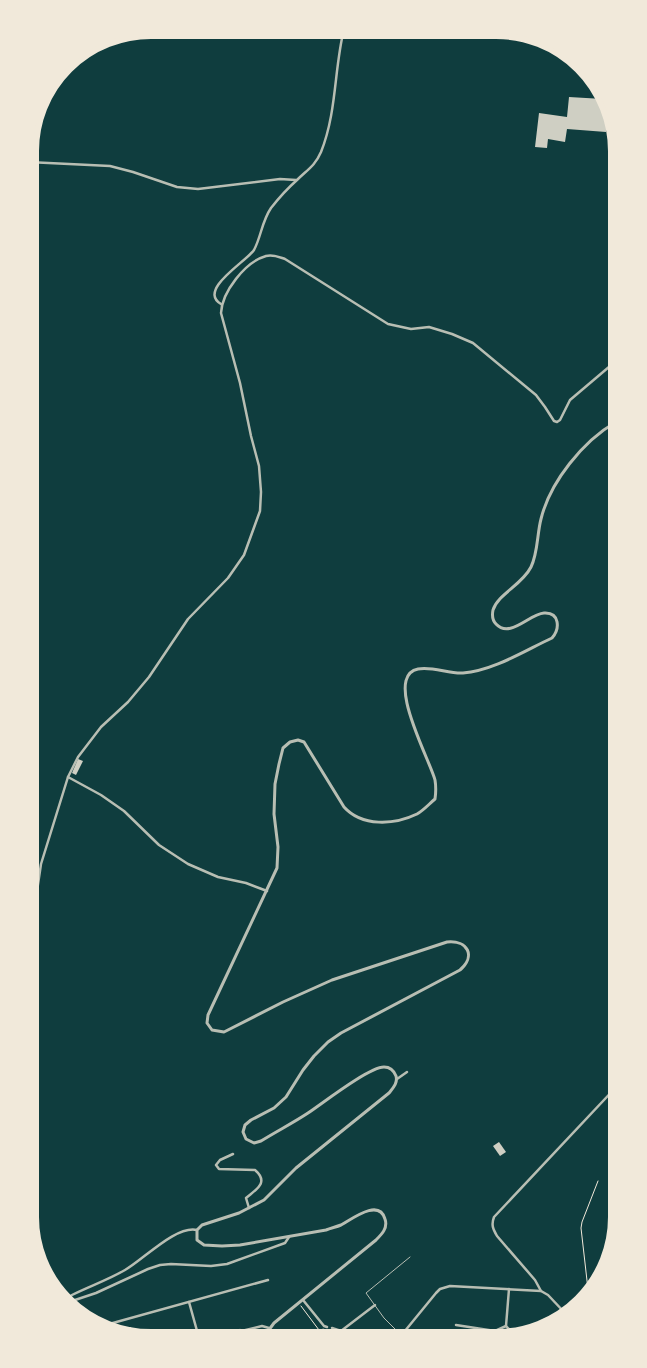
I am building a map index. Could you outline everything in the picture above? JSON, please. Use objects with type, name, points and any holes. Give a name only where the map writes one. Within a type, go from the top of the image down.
[{"type":"street","points":[[222,304],[215,297],[223,278],[250,256],[272,208],[296,180],[310,170],[320,153],[333,104],[343,36]]},
{"type":"street","points":[[36,163],[110,166],[188,189],[280,179],[296,180]]},
{"type":"street","points":[[36,898],[41,864],[68,777],[78,757],[101,728],[128,702],[149,677],[188,619],[228,578],[244,555],[260,511],[259,466],[240,383],[223,321],[222,304],[227,291],[240,274],[259,259],[267,256],[276,256],[285,259],[388,324],[411,329],[429,327],[473,343],[536,395],[554,421],[557,422],[560,420],[570,400],[611,365]]},
{"type":"street","points":[[266,1332],[376,1240],[384,1232],[386,1224],[384,1216],[380,1212],[373,1210],[364,1211],[332,1228],[240,1245],[204,1245],[197,1240],[197,1230],[202,1225],[249,1208],[264,1200],[296,1168],[389,1093],[395,1086],[397,1079],[391,1069],[385,1067],[377,1068],[307,1114],[261,1141],[254,1143],[246,1139],[243,1132],[245,1125],[274,1108],[286,1097],[303,1070],[328,1042],[342,1032],[460,970],[466,965],[469,957],[468,949],[463,945],[447,942],[332,980],[224,1032],[212,1030],[207,1022],[208,1014],[277,868],[278,847],[274,814],[276,784],[283,748],[290,742],[298,740],[304,742],[344,807],[351,814],[361,819],[373,822],[388,822],[417,814],[426,808],[435,798],[435,780],[408,710],[404,692],[404,682],[407,675],[414,670],[422,668],[462,673],[478,671],[552,638],[557,632],[558,624],[555,617],[550,614],[544,613],[507,629],[496,625],[492,618],[494,609],[502,596],[521,581],[531,567],[545,503],[554,485],[582,450],[611,426]]},
{"type":"street","points":[[68,777],[101,795],[124,811],[159,845],[188,864],[218,877],[267,890]]},
{"type":"street","points":[[397,1079],[407,1072]]},
{"type":"street","points":[[541,1291],[535,1280],[497,1236],[493,1229],[494,1217],[611,1093]]},
{"type":"street","points":[[233,1154],[220,1160],[216,1166],[218,1170],[255,1170],[261,1176],[258,1190],[246,1198],[249,1208]]},
{"type":"street","points":[[69,1297],[125,1270],[159,1245],[186,1230],[197,1230]]},
{"type":"street","points":[[73,1301],[96,1293],[148,1269],[171,1264],[211,1266],[227,1264],[285,1243],[290,1236]]},
{"type":"street","points":[[109,1324],[268,1280]]},
{"type":"street","points":[[404,1332],[436,1293],[445,1287],[541,1291],[548,1295],[562,1310]]},
{"type":"street","points":[[509,1289],[506,1326],[511,1331]]},
{"type":"street","points":[[303,1300],[326,1326]]},
{"type":"street","points":[[189,1302],[197,1332]]},
{"type":"street","points":[[332,1328],[341,1331],[375,1305]]},
{"type":"street","points":[[456,1325],[495,1331],[506,1326]]},
{"type":"street","points":[[233,1332],[262,1326],[269,1328]]},
{"type":"lane","points":[[397,1332],[384,1318],[366,1293],[410,1257]]},
{"type":"path","points":[[588,1286],[581,1228],[598,1181]]},
{"type":"path","points":[[299,1303],[321,1332]]},
{"type":"path","points":[[323,1332],[326,1326]]},
{"type":"building","points":[[569,97],[598,99],[607,121],[606,132],[567,129],[565,142],[548,139],[547,148],[535,147],[539,113],[567,117]]},
{"type":"building","points":[[78,759],[83,761],[76,775],[72,773]]},
{"type":"building","points":[[499,1142],[506,1152],[500,1156],[493,1146]]}]
